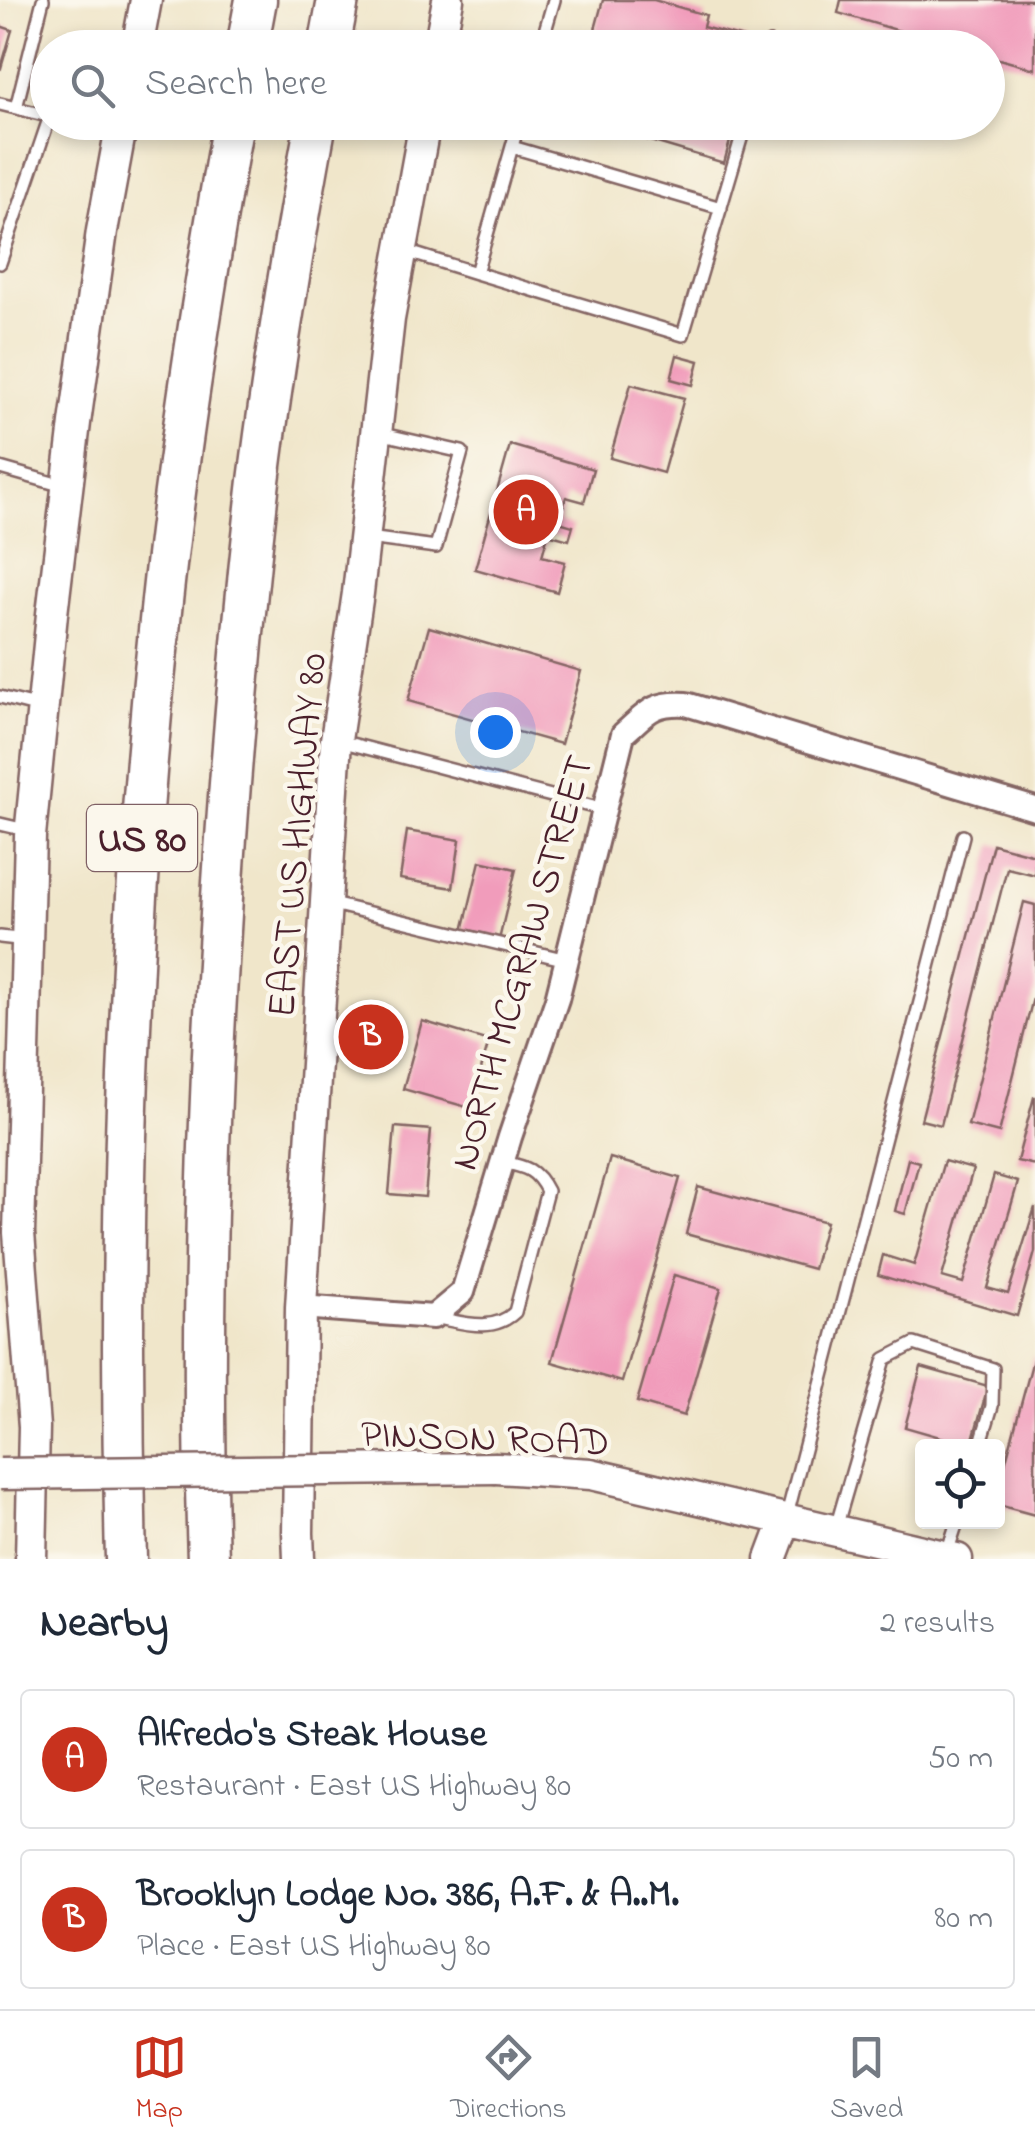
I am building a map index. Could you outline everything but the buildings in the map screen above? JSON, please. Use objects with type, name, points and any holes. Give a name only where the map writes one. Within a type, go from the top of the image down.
[{"type":"highway","points":[[250,30],[256,0]]},
{"type":"highway","points":[[332,30],[338,0]]},
{"type":"highway","name":"US 80","points":[[126,1559],[122,1334],[127,1107],[145,788],[162,600],[190,384],[230,140]]},
{"type":"highway","name":"US 80","points":[[208,1559],[204,1384],[208,1150],[226,826],[260,479],[282,318],[313,140]]},
{"type":"main road","points":[[140,30],[146,0]]},
{"type":"main road","points":[[443,30],[448,0]]},
{"type":"main road","points":[[31,1559],[34,1427],[30,1353],[11,1278],[19,1233],[14,938],[30,830],[67,487],[102,231],[119,140]]},
{"type":"main road","name":"EAST US HIGHWAY 80","points":[[300,1559],[301,1307],[336,740],[389,319],[423,140]]},
{"type":"main road","name":"PINSON ROAD","points":[[0,1474],[496,1468],[591,1474],[951,1558]]},
{"type":"main road","points":[[771,1559],[786,1519]]},
{"type":"street","name":"NORTH MCGRAW STREET","points":[[433,1316],[463,1292],[557,1000],[624,734],[650,710],[667,703],[686,704],[1035,809]]},
{"type":"street","points":[[301,1307],[433,1316]]},
{"type":"lane","points":[[36,30],[43,0]]},
{"type":"lane","points":[[545,30],[554,0]]},
{"type":"lane","points":[[16,108],[30,52]]},
{"type":"lane","points":[[0,104],[30,113]]},
{"type":"lane","points":[[0,263],[41,140]]},
{"type":"lane","points":[[476,273],[514,140]]},
{"type":"lane","points":[[402,250],[683,335],[741,140]]},
{"type":"lane","points":[[512,147],[721,208]]},
{"type":"lane","points":[[364,538],[436,546],[462,452],[376,433]]},
{"type":"lane","points":[[0,468],[67,487]]},
{"type":"lane","points":[[0,698],[42,708]]},
{"type":"lane","points":[[336,740],[605,810]]},
{"type":"lane","points":[[0,824],[30,830]]},
{"type":"lane","points":[[786,1519],[962,836]]},
{"type":"lane","points":[[327,902],[567,960]]},
{"type":"lane","points":[[433,1316],[490,1326],[506,1321],[516,1312],[547,1191],[540,1177],[524,1167],[503,1162]]},
{"type":"lane","points":[[835,1530],[885,1359],[914,1344],[993,1370],[992,1406],[982,1439]]},
{"type":"lane","points":[[951,1558],[955,1529]]},
{"type":"place","name":"Alfredo's Steak House","points":[[526,512]]},
{"type":"place","name":"Brooklyn Lodge No. 386, A.F. & A..M.","points":[[371,1037]]}]
